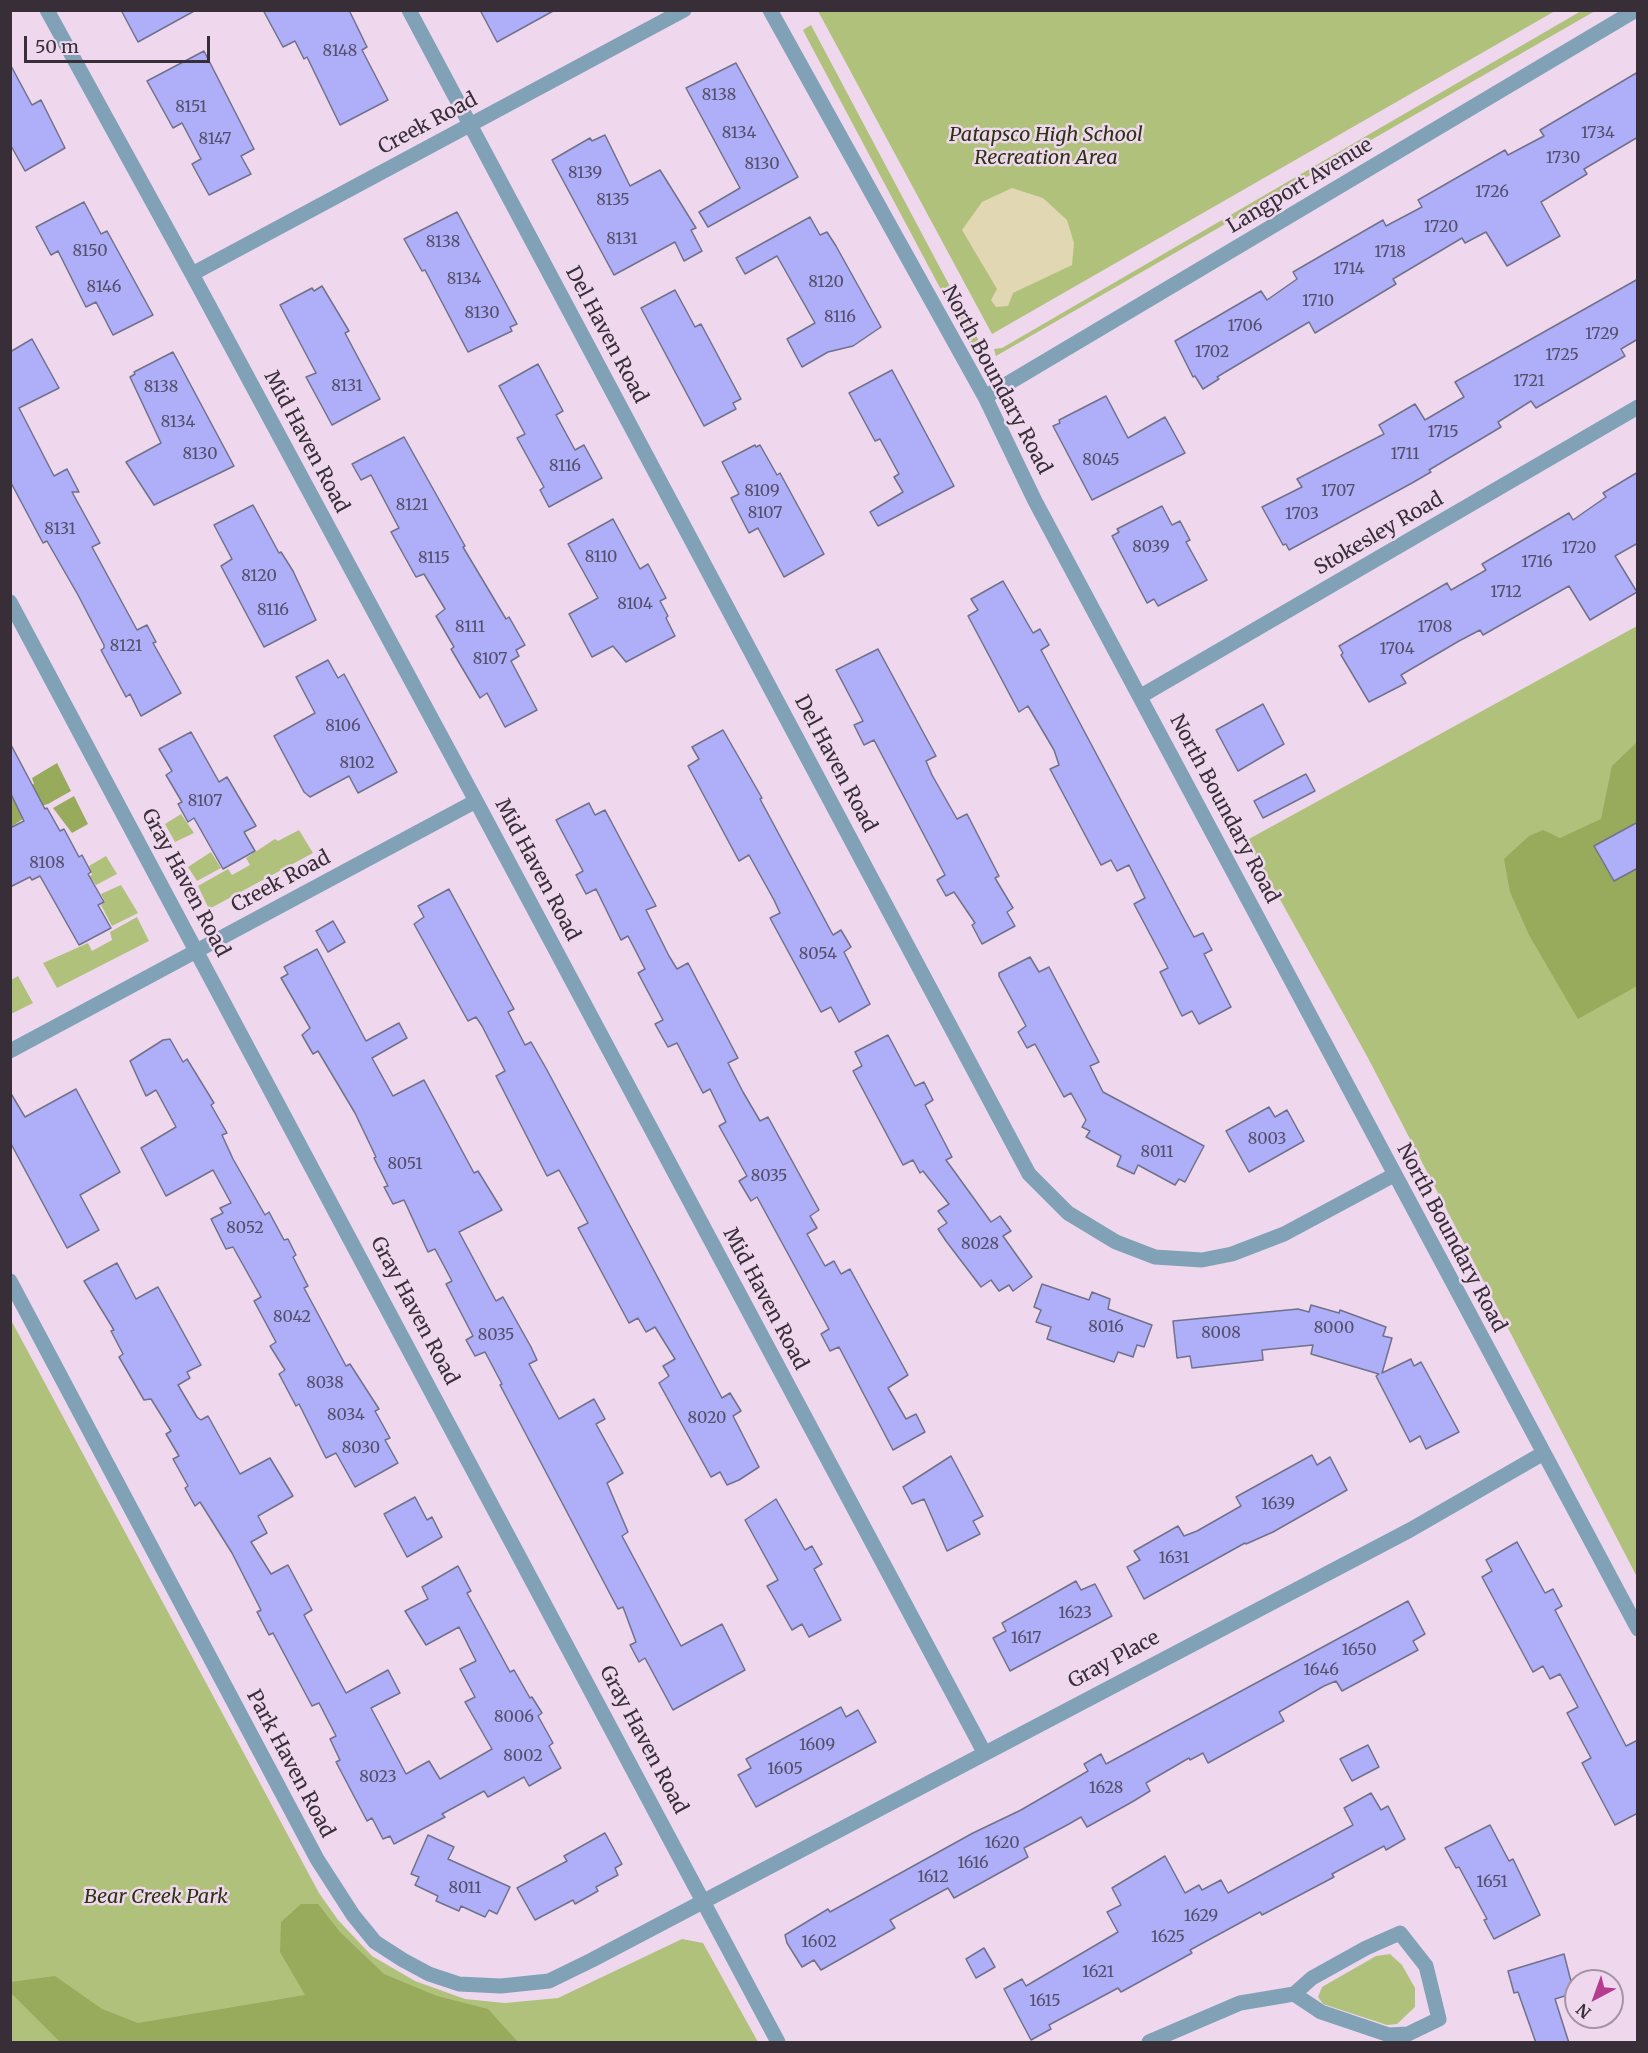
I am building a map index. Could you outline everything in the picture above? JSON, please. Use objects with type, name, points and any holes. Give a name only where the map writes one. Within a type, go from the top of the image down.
[{"type":"street","name":"Mid Haven Road","points":[[47,10],[476,801],[984,1752]]},
{"type":"street","name":"Del Haven Road","points":[[409,10],[1029,1174],[1068,1213],[1116,1242],[1155,1257],[1202,1260],[1232,1254],[1284,1234],[1394,1175]]},
{"type":"street","name":"Creek Road","points":[[192,274],[684,10]]},
{"type":"street","name":"North Boundary Road","points":[[770,10],[985,397],[1035,501],[1141,696],[1542,1454],[1638,1629]]},
{"type":"street","name":"Langport Avenue","points":[[985,397],[1636,10]]},
{"type":"street","name":"Stokesley Road","points":[[1141,696],[1638,407]]},
{"type":"street","name":"Gray Haven Road","points":[[10,602],[705,1901],[778,2043]]},
{"type":"street","name":"Creek Road","points":[[10,1051],[476,801]]},
{"type":"street","name":"Park Haven Road","points":[[10,1281],[317,1859],[352,1915],[375,1942],[429,1974],[459,1984],[501,1986],[549,1981],[705,1901]]},
{"type":"street","name":"Gray Place","points":[[705,1901],[984,1752],[1410,1530],[1542,1454]]},
{"type":"street","points":[[1149,2043],[1240,2003],[1294,1994],[1312,1978],[1366,1948],[1400,1933],[1426,1966],[1439,2019],[1408,2034],[1389,2035],[1320,2012],[1294,1994]]},
{"type":"green space","name":"Patapsco High School Recreation Area","points":[[818,11],[1555,11],[992,334]]},
{"type":"green space","points":[[1581,11],[1595,11],[996,356],[994,349],[1002,348]]},
{"type":"green space","points":[[811,25],[980,343],[972,348],[803,30]]},
{"type":"green space","points":[[1637,626],[1637,1577],[1368,1058],[1247,840]]},
{"type":"green space","points":[[1636,743],[1637,986],[1578,1019],[1529,935],[1510,892],[1504,859],[1529,836],[1543,830],[1560,838],[1601,819],[1612,766]]},
{"type":"green space","points":[[57,763],[71,791],[48,804],[41,806],[37,802],[19,811],[23,819],[11,827],[11,796],[34,784],[32,778]]},
{"type":"green space","points":[[74,796],[88,824],[72,833],[53,808]]},
{"type":"green space","points":[[181,814],[194,833],[175,842],[165,824]]},
{"type":"green space","points":[[299,830],[313,853],[209,909],[198,886],[228,869],[232,875],[250,865],[246,858],[275,839],[278,841]]},
{"type":"green space","points":[[211,852],[221,868],[197,881],[188,867]]},
{"type":"green space","points":[[106,856],[117,874],[96,885],[89,876],[92,875],[89,866]]},
{"type":"green space","points":[[121,885],[138,913],[112,926],[101,905],[105,902],[101,894]]},
{"type":"green space","points":[[137,917],[149,941],[57,988],[43,963],[88,943],[92,951],[112,940],[110,932]]},
{"type":"green space","points":[[18,976],[33,1003],[11,1014],[11,980]]},
{"type":"green space","name":"Bear Creek Park","points":[[11,1320],[319,1893],[338,1920],[372,1956],[415,1981],[465,1999],[505,2003],[558,1998],[682,1939],[703,1943],[758,2042],[11,2042]]},
{"type":"green space","points":[[301,1904],[318,1904],[340,1932],[384,1974],[437,1996],[488,2009],[518,2042],[60,2042],[11,1993],[11,1982],[55,1976],[102,2009],[138,2023],[305,1995],[280,1952],[281,1922]]},
{"type":"green space","points":[[1390,1954],[1402,1965],[1415,1988],[1415,2007],[1397,2024],[1387,2025],[1323,2004],[1318,1997],[1322,1987],[1376,1956]]},
{"type":"sand","points":[[1012,188],[1043,198],[1067,220],[1074,243],[1072,265],[1013,293],[1008,306],[996,307],[991,300],[997,289],[962,230],[982,202]]},
{"type":"building","points":[[121,10],[196,10],[138,42]]},
{"type":"building","points":[[263,10],[349,10],[367,47],[362,50],[388,100],[340,125],[307,57],[304,59],[295,41],[283,47]]},
{"type":"building","points":[[480,10],[555,10],[497,42]]},
{"type":"building","points":[[204,51],[254,149],[241,156],[251,174],[209,195],[192,164],[201,159],[182,123],[173,128],[147,81]]},
{"type":"building","points":[[736,63],[798,177],[708,227],[699,212],[740,188],[686,88]]},
{"type":"building","points":[[10,64],[32,105],[41,100],[65,148],[25,171],[10,144]]},
{"type":"building","points":[[1638,72],[1638,137],[1584,169],[1587,174],[1541,202],[1560,236],[1507,266],[1486,232],[1465,243],[1462,238],[1393,279],[1396,284],[1315,333],[1309,322],[1217,377],[1219,379],[1203,389],[1195,376],[1193,377],[1175,341],[1261,291],[1267,300],[1297,279],[1293,272],[1383,220],[1386,226],[1422,207],[1418,200],[1505,150],[1508,155],[1544,136],[1540,130]]},
{"type":"building","points":[[605,135],[630,186],[660,170],[696,228],[691,230],[702,251],[684,261],[675,242],[614,275],[552,160],[590,138],[592,141]]},
{"type":"building","points":[[84,202],[101,234],[107,231],[153,315],[113,335],[96,302],[86,307],[58,251],[51,255],[36,227]]},
{"type":"building","points":[[457,212],[517,324],[510,327],[512,331],[468,352],[425,270],[422,271],[404,239]]},
{"type":"building","points":[[810,217],[820,235],[827,232],[881,327],[853,346],[828,352],[802,367],[787,339],[815,323],[777,256],[745,274],[736,258]]},
{"type":"building","points":[[1638,279],[1638,339],[1621,349],[1625,356],[1536,408],[1531,401],[1498,422],[1501,427],[1429,470],[1431,472],[1412,483],[1289,550],[1286,544],[1283,545],[1262,507],[1302,487],[1297,479],[1384,434],[1379,425],[1415,404],[1425,420],[1464,397],[1455,382]]},
{"type":"building","points":[[322,286],[349,331],[345,333],[380,399],[332,425],[306,377],[316,373],[280,305],[312,288],[314,291]]},
{"type":"building","points":[[675,290],[695,327],[701,324],[741,399],[733,403],[736,409],[704,426],[641,308]]},
{"type":"building","points":[[32,339],[59,388],[19,408],[54,476],[67,469],[79,492],[72,492],[100,543],[92,547],[137,630],[147,625],[156,642],[153,643],[181,693],[141,716],[130,694],[126,697],[101,650],[104,645],[78,595],[47,541],[43,543],[10,481],[10,352]]},
{"type":"building","points":[[173,352],[234,466],[154,505],[126,462],[161,443],[130,377],[135,374],[134,372]]},
{"type":"building","points":[[538,364],[563,411],[556,415],[575,450],[584,445],[602,478],[549,507],[540,490],[544,487],[517,438],[525,434],[499,386]]},
{"type":"building","points":[[892,370],[954,486],[878,526],[870,512],[903,492],[894,477],[899,474],[880,439],[875,441],[849,393]]},
{"type":"building","points":[[1106,396],[1128,438],[1165,417],[1185,453],[1092,500],[1053,426],[1060,423],[1059,420]]},
{"type":"building","points":[[404,437],[465,546],[463,547],[506,619],[509,617],[525,645],[516,650],[519,656],[511,661],[537,710],[505,727],[487,693],[480,698],[451,649],[454,647],[436,616],[445,609],[424,574],[416,577],[391,532],[399,528],[371,475],[361,480],[352,464]]},
{"type":"building","points":[[755,445],[756,447],[760,445],[777,475],[780,473],[824,554],[784,577],[758,528],[749,533],[731,498],[739,494],[722,462]]},
{"type":"building","points":[[1638,472],[1638,543],[1615,556],[1637,592],[1590,620],[1569,586],[1483,635],[1480,630],[1459,641],[1401,675],[1406,683],[1369,702],[1341,655],[1343,653],[1339,646],[1447,583],[1451,590],[1486,570],[1482,564],[1569,513],[1573,520],[1606,497],[1603,493]]},
{"type":"building","points":[[253,505],[279,553],[281,552],[293,571],[316,620],[264,647],[221,566],[232,559],[214,525]]},
{"type":"building","points":[[1162,506],[1172,525],[1180,521],[1190,540],[1186,542],[1207,580],[1158,606],[1154,599],[1147,603],[1112,536],[1119,532],[1117,529]]},
{"type":"building","points":[[613,519],[640,569],[648,564],[666,598],[660,601],[675,636],[626,662],[613,646],[592,657],[569,614],[598,598],[568,544]]},
{"type":"building","points":[[1003,581],[1033,633],[1040,629],[1049,645],[1041,650],[1194,937],[1203,933],[1212,950],[1204,954],[1231,1007],[1199,1024],[1192,1011],[1182,1016],[1160,972],[1168,968],[1134,904],[1145,898],[1129,865],[1117,871],[1111,860],[1101,865],[1050,769],[1059,765],[1054,750],[1028,706],[1019,712],[968,616],[978,610],[971,599]]},
{"type":"building","points":[[878,649],[936,756],[926,761],[932,775],[957,819],[967,814],[999,876],[995,878],[1013,908],[1007,912],[1015,926],[982,944],[972,925],[975,923],[954,892],[946,896],[937,880],[945,875],[874,740],[864,745],[854,725],[863,721],[836,670]]},
{"type":"building","points":[[328,660],[338,678],[344,674],[397,772],[358,793],[349,776],[310,797],[304,792],[274,736],[315,713],[296,677]]},
{"type":"building","points":[[1263,704],[1284,744],[1238,771],[1216,730]]},
{"type":"building","points":[[723,730],[762,798],[760,799],[833,935],[841,930],[851,947],[844,952],[870,1004],[839,1022],[831,1007],[821,1012],[770,918],[780,913],[774,900],[749,855],[739,861],[688,766],[699,759],[692,747]]},
{"type":"building","points":[[191,732],[219,782],[227,777],[256,826],[244,832],[255,851],[223,869],[194,818],[188,822],[178,804],[182,802],[166,775],[172,771],[159,749]]},
{"type":"building","points":[[10,743],[45,809],[47,808],[60,831],[64,829],[79,857],[82,855],[91,872],[88,874],[104,902],[98,905],[111,928],[79,945],[40,876],[32,880],[30,877],[10,887],[10,828],[24,821],[10,792]]},
{"type":"building","points":[[1306,774],[1315,791],[1263,818],[1254,801]]},
{"type":"building","points":[[589,803],[595,815],[605,810],[656,906],[646,910],[669,956],[677,969],[688,963],[738,1058],[728,1063],[743,1092],[760,1121],[768,1117],[819,1210],[810,1216],[817,1228],[807,1234],[825,1266],[834,1261],[841,1274],[850,1269],[908,1375],[888,1388],[906,1419],[916,1414],[925,1432],[893,1450],[839,1347],[830,1351],[821,1334],[829,1329],[757,1197],[751,1201],[739,1181],[747,1176],[719,1126],[726,1122],[710,1089],[703,1093],[677,1043],[668,1047],[655,1024],[663,1020],[638,973],[645,969],[628,936],[621,940],[596,889],[586,894],[576,875],[583,871],[556,820]]},
{"type":"building","points":[[1638,822],[1638,868],[1614,881],[1594,846]]},
{"type":"building","points":[[449,889],[514,1009],[508,1012],[525,1045],[531,1042],[547,1070],[722,1398],[730,1393],[741,1411],[733,1416],[759,1467],[739,1480],[727,1485],[720,1472],[711,1477],[659,1383],[669,1376],[663,1366],[675,1359],[655,1327],[646,1332],[638,1318],[629,1323],[578,1228],[588,1223],[559,1170],[547,1176],[496,1076],[505,1071],[482,1026],[476,1017],[468,1021],[414,924],[424,917],[418,906]]},
{"type":"building","points":[[333,921],[345,942],[328,952],[316,931]]},
{"type":"building","points":[[317,949],[366,1041],[399,1023],[407,1038],[372,1058],[393,1096],[424,1080],[474,1173],[478,1171],[502,1210],[459,1232],[496,1301],[503,1297],[531,1347],[537,1360],[529,1364],[559,1419],[594,1399],[605,1419],[596,1424],[623,1473],[607,1483],[628,1532],[622,1536],[681,1646],[722,1624],[745,1670],[673,1710],[645,1658],[639,1662],[630,1645],[636,1642],[623,1607],[618,1609],[500,1385],[502,1384],[485,1352],[475,1356],[466,1340],[473,1336],[446,1284],[452,1281],[435,1249],[428,1252],[404,1200],[393,1204],[384,1187],[388,1186],[374,1158],[376,1157],[355,1113],[318,1051],[313,1054],[302,1035],[310,1028],[281,978],[288,974],[284,967]]},
{"type":"building","points":[[1030,957],[1039,972],[1049,967],[1099,1062],[1090,1066],[1103,1092],[1204,1146],[1185,1182],[1179,1179],[1175,1185],[1138,1165],[1134,1174],[1117,1166],[1121,1156],[1086,1137],[1090,1131],[1082,1127],[1086,1120],[1071,1093],[1064,1097],[1035,1044],[1027,1048],[1018,1032],[1026,1026],[999,976],[999,973]]},
{"type":"building","points":[[888,1035],[915,1086],[924,1082],[933,1100],[925,1105],[952,1157],[946,1160],[991,1222],[1000,1216],[1011,1231],[1003,1236],[1032,1277],[1013,1291],[1009,1285],[999,1291],[991,1280],[981,1287],[946,1241],[938,1229],[947,1223],[938,1211],[949,1204],[923,1171],[920,1173],[913,1160],[903,1165],[853,1071],[862,1066],[855,1052]]},
{"type":"building","points":[[170,1039],[183,1062],[187,1059],[214,1103],[211,1105],[227,1133],[222,1135],[265,1215],[269,1212],[284,1240],[288,1239],[296,1255],[293,1257],[308,1286],[304,1288],[346,1366],[350,1364],[379,1409],[375,1411],[390,1438],[385,1440],[398,1463],[355,1487],[336,1453],[326,1458],[299,1404],[296,1406],[279,1374],[285,1370],[270,1346],[276,1342],[254,1301],[261,1297],[233,1247],[226,1249],[211,1219],[223,1213],[220,1208],[231,1203],[213,1170],[166,1196],[141,1148],[176,1127],[156,1090],[146,1096],[130,1061],[163,1040]]},
{"type":"building","points":[[76,1089],[120,1172],[80,1195],[99,1230],[67,1248],[10,1142],[10,1092],[25,1117]]},
{"type":"building","points":[[1269,1107],[1275,1117],[1287,1110],[1304,1141],[1249,1172],[1226,1131]]},
{"type":"building","points":[[117,1263],[136,1299],[158,1287],[201,1365],[187,1372],[190,1378],[178,1385],[197,1417],[201,1420],[208,1416],[240,1474],[270,1458],[293,1496],[258,1516],[267,1533],[251,1542],[271,1574],[288,1565],[312,1610],[304,1615],[346,1693],[388,1670],[400,1693],[371,1708],[406,1774],[429,1761],[440,1779],[492,1749],[465,1702],[475,1697],[460,1669],[476,1661],[459,1627],[426,1645],[405,1611],[428,1599],[422,1587],[458,1566],[471,1591],[467,1593],[510,1672],[514,1670],[530,1698],[532,1697],[542,1713],[538,1716],[553,1743],[549,1746],[561,1768],[529,1786],[524,1777],[488,1797],[484,1791],[442,1814],[445,1817],[394,1844],[390,1836],[383,1839],[372,1818],[367,1821],[336,1762],[340,1760],[330,1739],[336,1736],[319,1703],[312,1706],[273,1633],[269,1635],[257,1612],[261,1610],[232,1553],[200,1502],[195,1506],[185,1488],[188,1486],[173,1459],[179,1456],[166,1434],[171,1431],[151,1399],[144,1400],[119,1357],[123,1354],[111,1331],[114,1330],[84,1281]]},
{"type":"building","points":[[1042,1284],[1089,1300],[1092,1292],[1110,1299],[1108,1309],[1152,1325],[1144,1347],[1137,1345],[1133,1357],[1118,1352],[1114,1362],[1047,1339],[1051,1327],[1036,1322],[1041,1310],[1034,1307]]},
{"type":"building","points":[[1311,1305],[1339,1313],[1340,1310],[1386,1327],[1383,1336],[1392,1338],[1382,1373],[1411,1359],[1414,1366],[1421,1362],[1459,1432],[1426,1449],[1420,1436],[1410,1442],[1376,1376],[1379,1374],[1311,1354],[1313,1345],[1262,1350],[1263,1360],[1192,1368],[1190,1356],[1177,1358],[1173,1321],[1298,1309],[1309,1312]]},
{"type":"building","points":[[1312,1455],[1317,1465],[1330,1457],[1347,1490],[1273,1532],[1245,1543],[1144,1599],[1127,1567],[1140,1560],[1134,1551],[1178,1526],[1184,1536],[1197,1531],[1241,1506],[1236,1497]]},
{"type":"building","points":[[951,1456],[983,1516],[973,1521],[980,1534],[947,1551],[924,1499],[912,1504],[903,1487]]},
{"type":"building","points":[[415,1497],[427,1520],[432,1517],[442,1537],[407,1557],[384,1514]]},
{"type":"building","points":[[776,1499],[805,1550],[812,1546],[822,1564],[814,1569],[841,1620],[809,1637],[802,1624],[792,1630],[767,1586],[778,1580],[745,1520]]},
{"type":"building","points":[[1517,1542],[1545,1593],[1553,1589],[1562,1606],[1555,1610],[1626,1746],[1638,1740],[1638,1813],[1615,1825],[1582,1763],[1591,1758],[1567,1713],[1578,1707],[1560,1674],[1550,1679],[1543,1666],[1533,1672],[1482,1577],[1492,1571],[1486,1560]]},
{"type":"building","points":[[1076,1581],[1081,1590],[1095,1584],[1112,1616],[1010,1671],[993,1638],[1006,1631],[1002,1623]]},
{"type":"building","points":[[1408,1601],[1425,1634],[1413,1641],[1418,1650],[1342,1691],[1336,1681],[1324,1686],[1279,1712],[1284,1721],[1208,1763],[1203,1753],[1190,1760],[1189,1758],[1146,1783],[1150,1791],[1132,1802],[1087,1827],[1081,1817],[1024,1848],[1028,1857],[954,1898],[948,1888],[935,1895],[890,1920],[895,1928],[821,1970],[814,1960],[802,1967],[787,1943],[785,1935],[828,1909],[830,1912],[973,1833],[1021,1810],[1088,1771],[1084,1764],[1101,1754],[1106,1764]]},
{"type":"building","points":[[841,1707],[846,1717],[858,1710],[876,1742],[756,1807],[738,1775],[751,1768],[746,1759]]},
{"type":"building","points":[[1368,1745],[1379,1767],[1352,1781],[1340,1759]]},
{"type":"building","points":[[1371,1793],[1381,1810],[1388,1806],[1405,1839],[1386,1850],[1384,1846],[1332,1874],[1334,1877],[1262,1915],[1260,1912],[1190,1950],[1192,1953],[1121,1992],[1118,1988],[1049,2025],[1051,2029],[1031,2040],[1004,1989],[1022,1979],[1026,1986],[1118,1932],[1107,1912],[1121,1905],[1112,1888],[1165,1856],[1185,1893],[1199,1885],[1202,1890],[1221,1880],[1228,1893],[1353,1825],[1344,1808]]},
{"type":"building","points":[[1490,1825],[1509,1861],[1513,1859],[1540,1915],[1494,1939],[1484,1920],[1487,1919],[1459,1867],[1456,1868],[1445,1848]]},
{"type":"building","points":[[605,1833],[622,1864],[615,1868],[618,1875],[596,1887],[598,1891],[575,1904],[573,1900],[535,1920],[517,1888],[567,1861],[564,1856]]},
{"type":"building","points":[[428,1835],[454,1847],[448,1859],[510,1887],[497,1914],[489,1910],[485,1917],[461,1906],[459,1911],[436,1901],[438,1896],[415,1885],[419,1877],[411,1874]]},
{"type":"building","points":[[984,1948],[995,1967],[976,1978],[966,1959]]},
{"type":"building","points":[[1564,1954],[1568,1969],[1564,1969],[1564,1996],[1555,1999],[1569,2043],[1536,2043],[1518,1992],[1514,1993],[1508,1971]]}]
